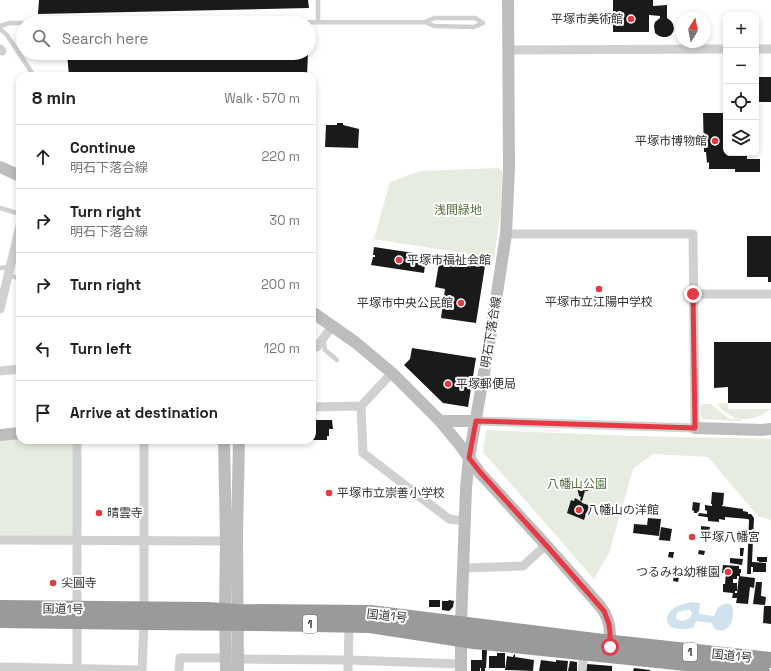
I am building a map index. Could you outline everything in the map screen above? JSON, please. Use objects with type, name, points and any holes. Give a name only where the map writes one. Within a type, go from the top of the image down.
[{"type":"highway","name":"国道1号","points":[[0,608],[77,615],[144,616],[207,610],[232,617],[461,632],[551,636],[767,662]]},
{"type":"highway","name":"国道1号","points":[[232,617],[370,613],[461,632],[584,653],[669,661],[702,668],[767,662]]},
{"type":"highway","name":"国道1号","points":[[0,620],[77,615]]},
{"type":"highway","points":[[551,636],[563,643],[579,645],[583,648],[584,653]]},
{"type":"street","name":"明石下落合線","points":[[461,667],[464,521],[469,458],[491,333],[506,234],[509,168],[508,0]]},
{"type":"street","points":[[508,50],[723,49]]},
{"type":"street","points":[[759,49],[771,49]]},
{"type":"street","points":[[0,167],[16,174]]},
{"type":"street","points":[[506,234],[693,234],[695,428]]},
{"type":"street","points":[[0,309],[16,244]]},
{"type":"street","points":[[693,294],[771,294]]},
{"type":"street","points":[[316,315],[355,342],[392,373],[440,421],[480,472],[604,611],[609,624],[609,643],[612,649],[639,652],[669,661]]},
{"type":"street","points":[[316,347],[318,347],[332,326]]},
{"type":"street","points":[[0,371],[16,369]]},
{"type":"street","points":[[392,373],[362,406],[363,453],[449,519],[464,521]]},
{"type":"street","points":[[316,407],[362,406]]},
{"type":"street","points":[[440,421],[762,430],[771,429]]},
{"type":"street","points":[[0,435],[16,433]]},
{"type":"street","points":[[77,444],[77,670]]},
{"type":"street","points":[[0,667],[142,671],[144,616],[144,444]]},
{"type":"street","points":[[224,444],[226,541],[232,617],[238,665],[348,660],[461,667]]},
{"type":"street","points":[[226,671],[225,658],[232,617],[237,534],[239,444]]},
{"type":"street","points":[[0,540],[226,541]]},
{"type":"street","points":[[463,568],[522,566],[546,545]]},
{"type":"street","points":[[348,671],[349,625]]},
{"type":"street","points":[[582,671],[584,653]]},
{"type":"street","points":[[180,671],[180,658],[225,658]]},
{"type":"lane","points":[[318,0],[318,22],[425,22],[434,18],[475,18],[483,23],[474,27],[434,26],[425,22]]},
{"type":"lane","points":[[16,23],[10,23],[0,28],[7,35],[16,49]]},
{"type":"lane","points":[[23,60],[31,72]]},
{"type":"lane","points":[[0,208],[16,213]]},
{"type":"lane","points":[[0,268],[10,271],[16,276]]},
{"type":"lane","points":[[323,339],[325,350],[336,360]]},
{"type":"green space","name":"浅間緑地","points":[[499,168],[502,171],[501,210],[494,258],[374,239],[390,182],[420,171]]},
{"type":"green space","points":[[728,403],[728,409],[771,409],[757,417],[743,419],[736,418],[723,411],[717,404]]},
{"type":"green space","points":[[703,404],[711,404],[730,419],[741,419],[741,421],[703,419],[701,416],[700,406]]},
{"type":"green space","name":"八幡山公園","points":[[486,430],[632,436],[771,439],[771,520],[758,516],[708,457],[653,454],[633,469],[609,553],[594,579],[483,452]]},
{"type":"green space","points":[[16,437],[16,444],[74,444],[73,538],[0,537],[0,439]]},
{"type":"water","points":[[692,602],[700,604],[699,614],[714,616],[719,607],[724,604],[730,604],[733,612],[730,624],[727,628],[720,631],[716,630],[712,623],[696,621],[693,628],[679,629],[671,627],[667,620],[670,612],[680,605]],"holes":[[[690,610],[692,613],[690,618],[683,621],[676,619],[678,612]]]},
{"type":"building","points":[[39,0],[308,0],[309,8],[38,14]]},
{"type":"building","name":"平塚市美術館","points":[[613,0],[653,0],[653,6],[667,5],[667,18],[673,24],[673,32],[667,37],[659,36],[655,33],[654,26],[655,22],[660,18],[660,16],[649,15],[649,32],[613,32]]},
{"type":"building","points":[[68,60],[308,60],[307,72],[69,72]]},
{"type":"building","points":[[759,77],[771,77],[771,102],[759,102]]},
{"type":"building","name":"平塚市博物館","points":[[703,113],[723,113],[723,156],[747,156],[747,159],[760,159],[760,172],[735,172],[735,169],[709,169],[709,162],[707,163],[706,152],[704,152]]},
{"type":"building","points":[[337,123],[343,123],[343,125],[359,129],[358,148],[325,147],[326,125],[337,125]]},
{"type":"building","points":[[747,236],[771,236],[771,282],[768,282],[768,277],[747,277]]},
{"type":"building","name":"平塚市福祉会館","points":[[374,247],[427,255],[423,265],[425,265],[424,273],[371,265],[373,257],[375,257],[375,255],[373,255]]},
{"type":"building","name":"平塚市中央公民館","points":[[440,257],[453,259],[453,261],[485,266],[476,323],[441,318],[445,289],[435,287]]},
{"type":"building","points":[[714,342],[771,342],[771,403],[728,403],[728,387],[714,388]]},
{"type":"building","name":"平塚郵便局","points":[[412,348],[476,358],[468,407],[443,403],[404,365],[410,359]]},
{"type":"building","points":[[316,420],[332,420],[333,429],[329,429],[329,436],[327,436],[327,440],[316,440]]},
{"type":"building","points":[[586,480],[588,491],[585,491],[582,501],[580,500],[581,497],[579,496],[576,483]]},
{"type":"building","points":[[712,492],[724,493],[722,506],[743,509],[743,511],[748,512],[748,514],[751,514],[754,518],[752,562],[766,563],[766,572],[753,572],[753,567],[751,567],[751,574],[747,574],[748,519],[725,517],[725,520],[719,519],[719,522],[708,521],[707,517],[698,516],[699,513],[707,514],[705,505],[712,506]]},
{"type":"building","name":"八幡山の洋館","points":[[575,498],[582,503],[591,506],[588,515],[586,514],[584,520],[567,513],[571,500],[574,501]]},
{"type":"building","points":[[693,502],[700,503],[699,512],[698,511],[697,513],[694,513],[692,510]]},
{"type":"building","points":[[648,518],[661,519],[659,536],[633,533],[634,524],[647,525]]},
{"type":"building","points":[[701,526],[710,527],[708,539],[703,539],[704,530],[701,530]]},
{"type":"building","points":[[661,527],[672,529],[670,541],[659,540]]},
{"type":"building","points":[[740,548],[744,548],[743,556],[740,556]]},
{"type":"building","points":[[699,550],[705,551],[704,555],[698,554]]},
{"type":"building","points":[[669,552],[674,552],[673,558],[668,557]]},
{"type":"building","points":[[757,557],[767,557],[767,562],[757,561]]},
{"type":"building","points":[[730,558],[743,559],[742,565],[730,563]]},
{"type":"building","points":[[723,565],[739,566],[741,573],[739,576],[755,578],[754,588],[750,587],[748,604],[736,603],[737,598],[732,598],[733,593],[723,592],[723,584],[725,584],[726,573],[722,573]],"holes":[[[737,576],[739,576],[737,593],[735,593],[735,591],[737,591],[737,583],[733,583],[733,579],[737,579]]]},
{"type":"building","points":[[674,576],[679,577],[678,582],[673,581]]},
{"type":"building","points":[[756,582],[762,582],[761,596],[766,597],[765,605],[753,604]]},
{"type":"building","points":[[429,600],[440,600],[440,607],[429,607]]},
{"type":"building","points":[[442,601],[454,601],[453,607],[449,611],[442,610]]},
{"type":"building","points":[[764,606],[771,606],[771,624],[763,623]]},
{"type":"building","points":[[482,650],[487,650],[485,671],[481,671],[480,668],[480,671],[471,671],[471,660],[482,660]]},
{"type":"building","points":[[497,653],[505,653],[505,668],[489,668],[489,656],[497,656]]},
{"type":"building","points":[[514,654],[515,657],[534,660],[533,671],[505,670],[507,656],[513,657]]},
{"type":"building","points":[[541,660],[556,662],[556,660],[568,661],[567,671],[539,671]]},
{"type":"building","points":[[570,661],[577,662],[577,671],[568,671]]},
{"type":"building","points":[[587,664],[612,666],[612,671],[586,671]]},
{"type":"building","points":[[634,668],[650,670],[650,671],[633,671]]},
{"type":"place","name":"平塚市美術館","points":[[631,19]]},
{"type":"place","name":"平塚市博物館","points":[[715,141]]},
{"type":"place","name":"平塚市福祉会館","points":[[399,260]]},
{"type":"place","name":"平塚市立江陽中学校","points":[[599,289]]},
{"type":"place","name":"平塚市中央公民館","points":[[461,303]]},
{"type":"place","name":"平塚郵便局","points":[[448,384]]},
{"type":"place","name":"平塚市立崇善小学校","points":[[329,493]]},
{"type":"place","name":"八幡山の洋館","points":[[579,510]]},
{"type":"place","name":"晴雲寺","points":[[99,513]]},
{"type":"place","name":"平塚八幡宮","points":[[692,537]]},
{"type":"place","name":"つるみね幼稚園","points":[[728,572]]},
{"type":"place","name":"尖圓寺","points":[[53,583]]},
{"type":"route","points":[[610,647],[609,624],[604,611],[469,458],[476,421],[695,428],[693,294]]}]
